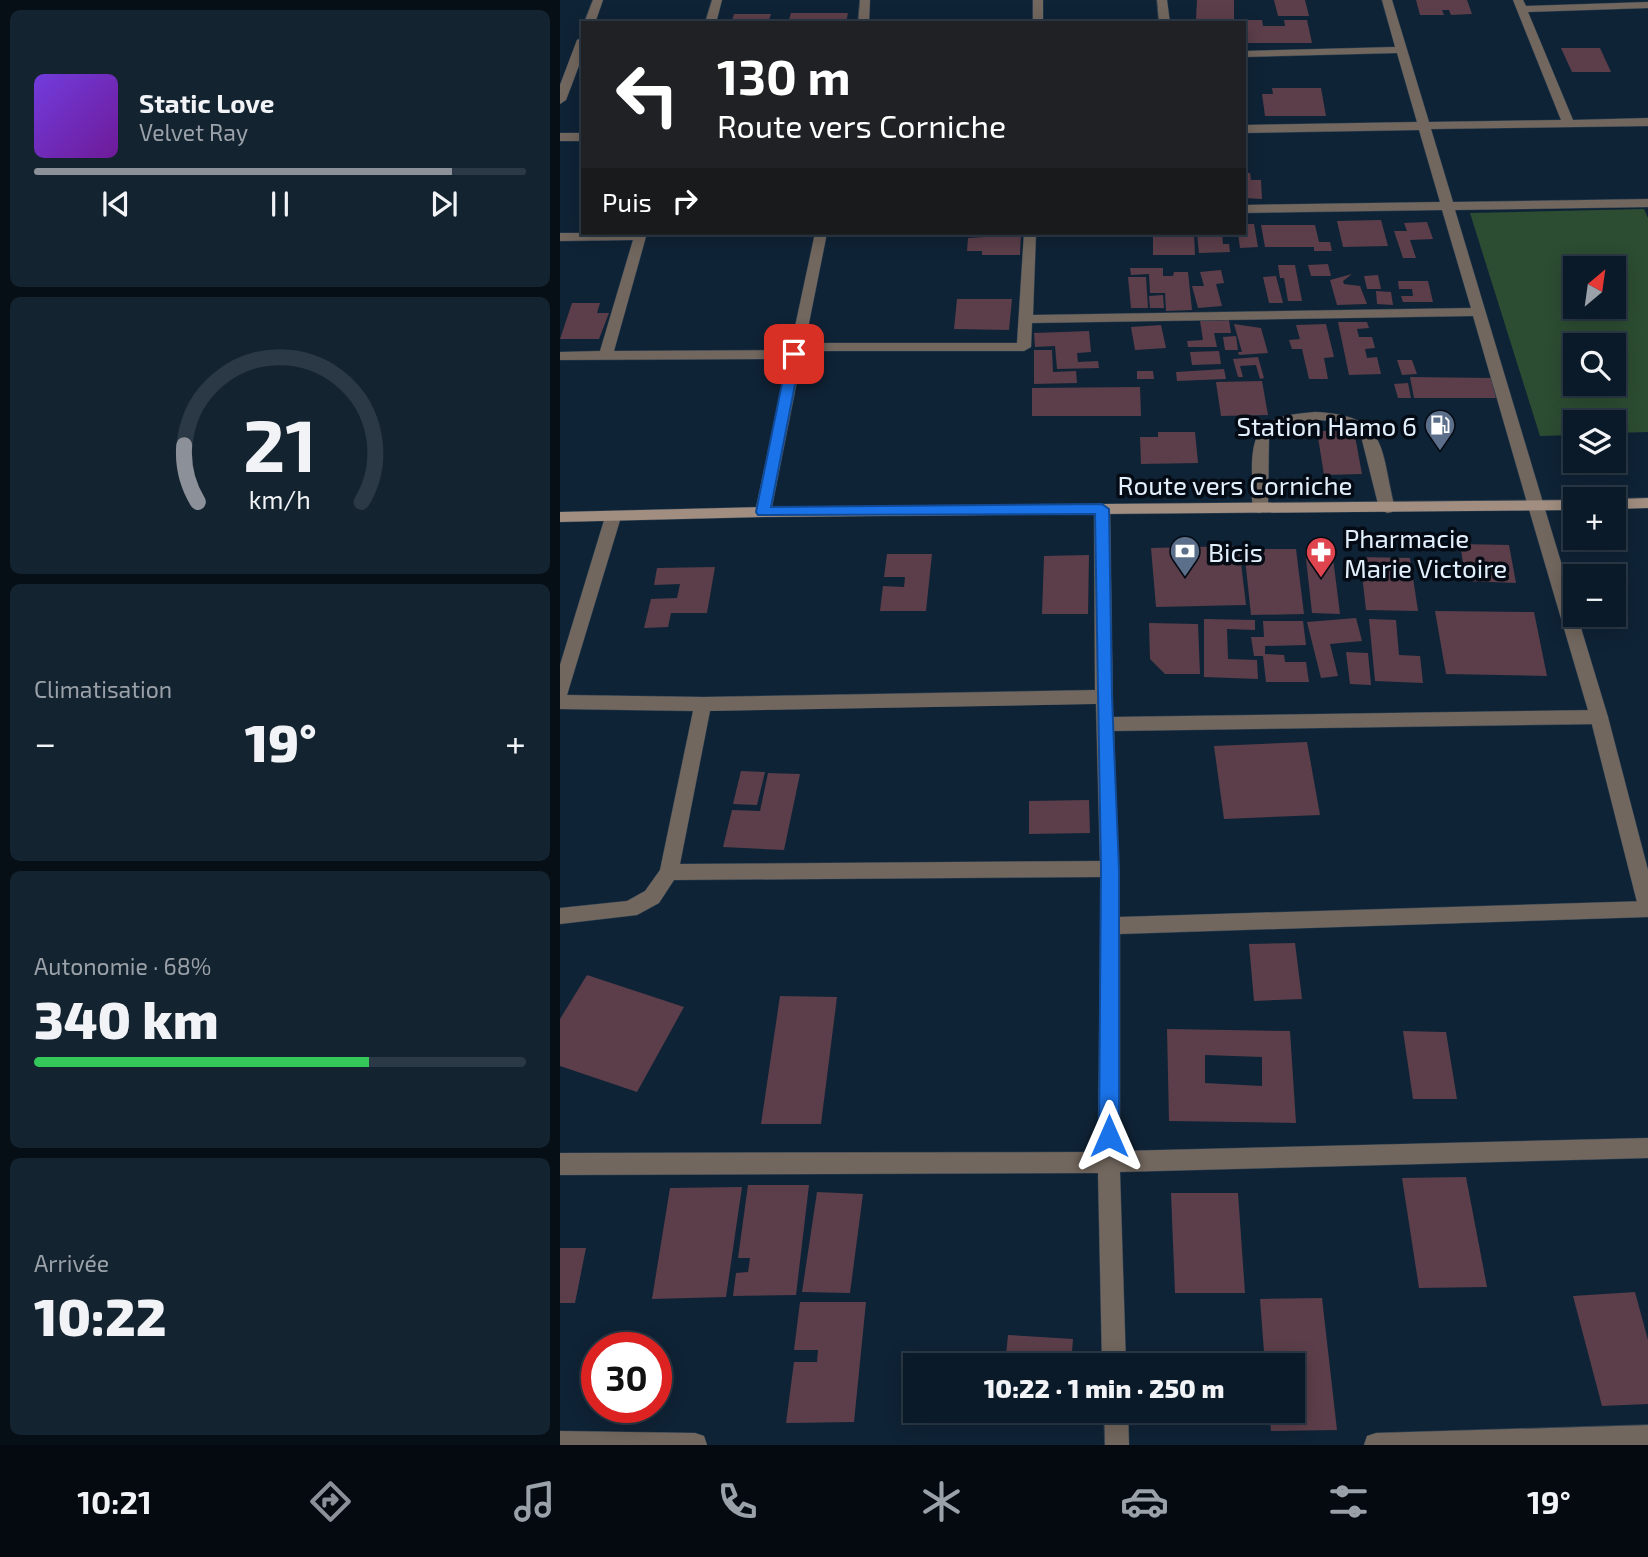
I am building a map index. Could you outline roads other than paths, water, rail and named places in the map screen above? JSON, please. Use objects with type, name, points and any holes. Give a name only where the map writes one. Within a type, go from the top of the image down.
[{"type":"main road","points":[[1626,504],[1648,503]]},
{"type":"main road","name":"Route vers Corniche","points":[[560,517],[763,512],[1563,505]]},
{"type":"street","points":[[590,21],[598,0]]},
{"type":"street","points":[[711,21],[717,0]]},
{"type":"street","points":[[863,21],[865,0]]},
{"type":"street","points":[[1038,0],[1038,21]]},
{"type":"street","points":[[1162,0],[1166,21]]},
{"type":"street","points":[[1110,926],[1648,908],[1599,717],[1387,0]]},
{"type":"street","points":[[1568,123],[1520,4],[1648,5]]},
{"type":"street","points":[[560,100],[577,46]]},
{"type":"street","points":[[1246,54],[1400,50]]},
{"type":"street","points":[[1246,129],[1648,122]]},
{"type":"street","points":[[560,137],[581,136]]},
{"type":"street","points":[[1246,209],[1648,203]]},
{"type":"street","points":[[560,237],[614,235]]},
{"type":"street","points":[[606,356],[641,235]]},
{"type":"street","points":[[763,512],[821,235]]},
{"type":"street","points":[[560,356],[1024,347],[1030,235]]},
{"type":"street","points":[[1026,318],[1478,312]]},
{"type":"street","points":[[1259,508],[1261,438],[1271,425],[1294,417],[1352,419],[1368,431],[1387,508]]},
{"type":"street","points":[[1102,509],[1104,697],[1110,869],[1109,1162],[1115,1353]]},
{"type":"street","points":[[560,692],[613,517]]},
{"type":"street","points":[[560,702],[704,704],[1104,697]]},
{"type":"street","points":[[560,916],[630,909],[642,905],[652,897],[669,872],[704,704]]},
{"type":"street","points":[[1105,724],[1599,717]]},
{"type":"street","points":[[669,872],[1110,869]]},
{"type":"street","points":[[560,1164],[1109,1162],[1648,1148]]},
{"type":"street","points":[[1116,1423],[1117,1445]]},
{"type":"street","points":[[1376,1445],[1648,1437]]},
{"type":"street","points":[[560,1443],[695,1445]]},
{"type":"place","name":"Station Hamo 6","points":[[1440,452]]},
{"type":"place","name":"Bicis","points":[[1185,578]]},
{"type":"place","name":"Pharmacie Marie Victoire","points":[[1321,579]]}]
